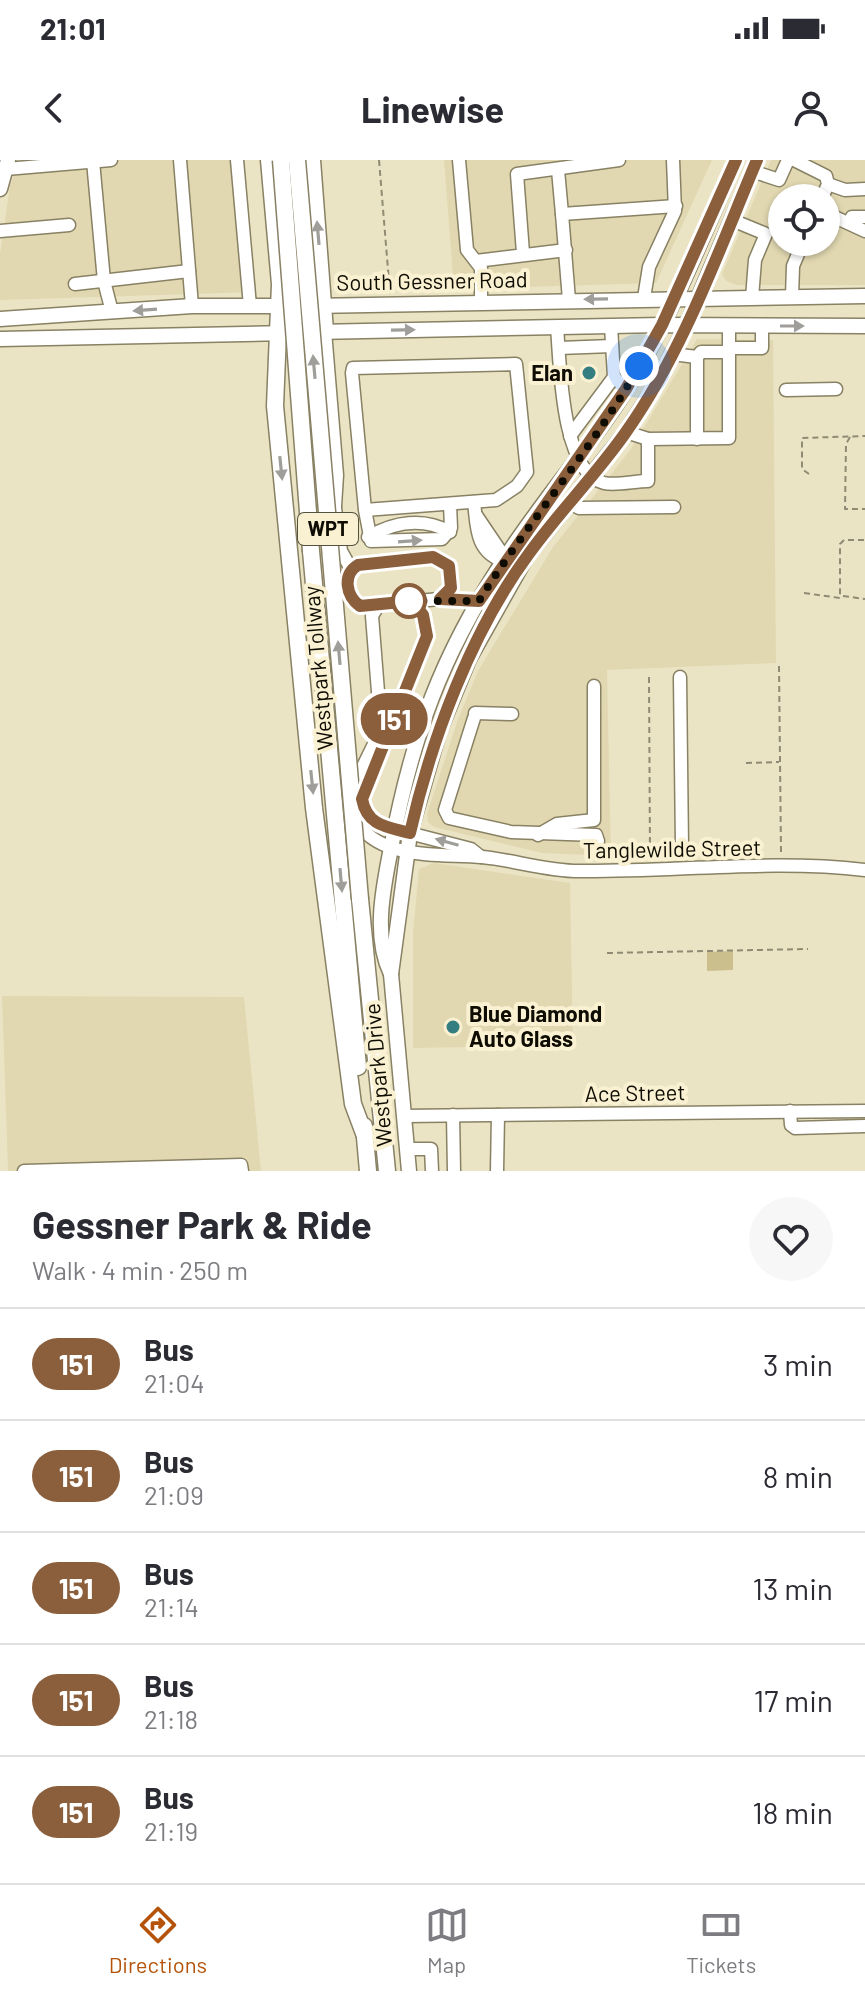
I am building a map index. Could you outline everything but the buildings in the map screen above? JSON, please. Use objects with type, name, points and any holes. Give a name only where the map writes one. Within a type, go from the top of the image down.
[{"type":"highway","points":[[269,160],[280,284],[277,429],[314,808],[353,1104],[365,1136]]},
{"type":"highway","name":"Westpark Tollway","points":[[281,160],[311,551],[368,1171]]},
{"type":"highway","name":"Westpark Tollway","points":[[297,160],[360,899],[387,1171]]},
{"type":"highway","points":[[312,160],[325,331]]},
{"type":"main road","name":"Westpark Drive","points":[[391,974],[383,956],[382,920],[391,847],[412,747],[430,696],[503,561],[626,389],[662,325],[736,160]]},
{"type":"main road","points":[[0,189],[7,164]]},
{"type":"main road","name":"Westpark Drive","points":[[409,1171],[391,974],[410,833],[449,707],[469,659],[517,572],[626,432],[672,354],[755,166]]},
{"type":"main road","name":"South Gessner Road","points":[[0,319],[192,306],[865,296]]},
{"type":"main road","points":[[481,302],[483,329]]},
{"type":"main road","points":[[0,339],[662,325],[865,326]]},
{"type":"main road","points":[[503,561],[517,572]]},
{"type":"main road","points":[[430,696],[449,707]]},
{"type":"street","points":[[7,164],[111,160]]},
{"type":"street","points":[[180,160],[192,306]]},
{"type":"street","points":[[237,160],[250,306]]},
{"type":"street","points":[[459,160],[467,250],[481,268],[481,302]]},
{"type":"street","points":[[523,253],[517,174],[619,160]]},
{"type":"street","points":[[644,298],[649,267],[676,206],[673,160]]},
{"type":"street","points":[[755,166],[779,180],[788,160]]},
{"type":"street","points":[[93,161],[104,281],[112,312]]},
{"type":"street","points":[[800,161],[822,171],[828,184]]},
{"type":"street","points":[[558,170],[569,300]]},
{"type":"street","points":[[840,188],[865,189]]},
{"type":"street","points":[[562,214],[676,206]]},
{"type":"street","points":[[849,223],[852,217],[865,217]]},
{"type":"street","points":[[840,219],[865,231]]},
{"type":"street","points":[[732,220],[766,234],[755,260],[752,298]]},
{"type":"street","points":[[0,231],[69,225]]},
{"type":"street","points":[[476,261],[566,250]]},
{"type":"street","points":[[792,297],[793,266],[797,256]]},
{"type":"street","points":[[75,284],[189,271]]},
{"type":"street","points":[[570,436],[614,377],[611,326]]},
{"type":"street","points":[[697,439],[697,357],[701,352],[762,348],[762,326]]},
{"type":"street","points":[[557,327],[570,436],[578,460],[592,476],[604,483],[648,481],[648,439]]},
{"type":"street","points":[[626,432],[648,439],[729,438],[729,327]]},
{"type":"street","points":[[325,331],[333,422],[335,506]]},
{"type":"street","points":[[559,348],[612,346]]},
{"type":"street","points":[[672,354],[697,357]]},
{"type":"street","points":[[365,510],[474,502],[503,497],[517,486],[527,472],[516,364],[358,365],[352,373],[356,419],[365,510],[368,537],[374,543],[442,539],[450,532],[450,504]]},
{"type":"street","points":[[614,377],[626,389]]},
{"type":"street","points":[[786,390],[836,389]]},
{"type":"street","points":[[277,429],[356,419]]},
{"type":"street","points":[[277,429],[318,430],[333,422]]},
{"type":"street","points":[[318,430],[324,437],[341,551],[351,569]]},
{"type":"street","points":[[474,502],[478,538],[493,558],[503,561]]},
{"type":"street","points":[[570,503],[579,508],[674,507]]},
{"type":"street","points":[[440,599],[451,588],[449,566],[443,560],[427,557],[358,565],[351,569],[347,577],[349,594],[360,606],[440,599],[479,601]]},
{"type":"street","name":"Tanglewilde Street","points":[[412,601],[423,615],[427,636],[362,799],[365,814],[378,825],[471,849],[481,857]]},
{"type":"street","name":"Tanglewilde Street","points":[[379,604],[372,616],[379,728],[354,780],[350,801],[362,830],[391,847],[407,852],[456,858],[481,857],[574,871],[818,866],[865,870]]},
{"type":"street","points":[[680,677],[682,847]]},
{"type":"street","points":[[538,835],[557,824],[594,820],[594,686]]},
{"type":"street","points":[[512,714],[474,716],[445,810],[449,818],[538,835],[596,835],[598,841]]},
{"type":"street","points":[[790,1111],[791,1125],[795,1128],[865,1126]]},
{"type":"street","points":[[824,1111],[824,1127]]},
{"type":"street","points":[[842,1111],[843,1127]]},
{"type":"street","name":"Ace Street","points":[[404,1116],[865,1111]]},
{"type":"street","points":[[453,1115],[454,1171]]},
{"type":"street","points":[[497,1171],[498,1115]]},
{"type":"street","points":[[407,1149],[431,1149],[432,1171]]},
{"type":"street","points":[[24,1171],[241,1165],[242,1171]]},
{"type":"path","points":[[379,160],[389,304]]},
{"type":"path","points":[[840,435],[846,443]]},
{"type":"path","points":[[851,436],[846,443],[845,509],[865,509]]},
{"type":"path","points":[[809,474],[802,469],[802,438],[865,436]]},
{"type":"path","points":[[842,595],[840,544],[844,540],[865,540]]},
{"type":"path","points":[[804,593],[865,599]]},
{"type":"path","points":[[779,666],[781,854]]},
{"type":"path","points":[[649,677],[650,856]]},
{"type":"path","points":[[746,763],[780,762]]},
{"type":"path","points":[[607,953],[808,949]]},
{"type":"shaded area","points":[[19,160],[244,160],[256,292],[0,300],[0,254],[10,186]]},
{"type":"shaded area","points":[[444,160],[712,160],[656,283],[454,289]]},
{"type":"shaded area","points":[[771,160],[865,160],[865,285],[737,285],[726,281],[722,274]]},
{"type":"shaded area","points":[[697,339],[773,340],[776,663],[607,670],[611,856],[542,853],[434,827],[428,822],[427,814],[458,719],[478,671],[553,547],[631,449]]},
{"type":"shaded area","points":[[434,863],[570,883],[573,1045],[413,1048],[413,933],[419,869]]},
{"type":"shaded area","points":[[733,951],[733,970],[707,971],[707,952]]},
{"type":"shaded area","points":[[2,996],[244,997],[261,1171],[8,1171]]},
{"type":"bus line","name":"151","points":[[736,160],[662,325],[626,389],[503,561],[479,601],[440,599],[451,588],[451,577],[449,566],[433,557],[358,565],[351,569],[347,577],[349,594],[354,602],[360,606],[412,601],[423,615],[427,636],[362,799],[365,814],[378,825],[410,833],[439,732],[469,659],[527,556],[626,432],[657,383],[686,327],[757,160]]},
{"type":"place","name":"Elan","points":[[589,373]]},
{"type":"place","name":"Blue Diamond Auto Glass","points":[[453,1027]]},
{"type":"route","points":[[409,601],[406,602],[440,599],[479,601],[503,561],[578,460],[639,366]]}]
